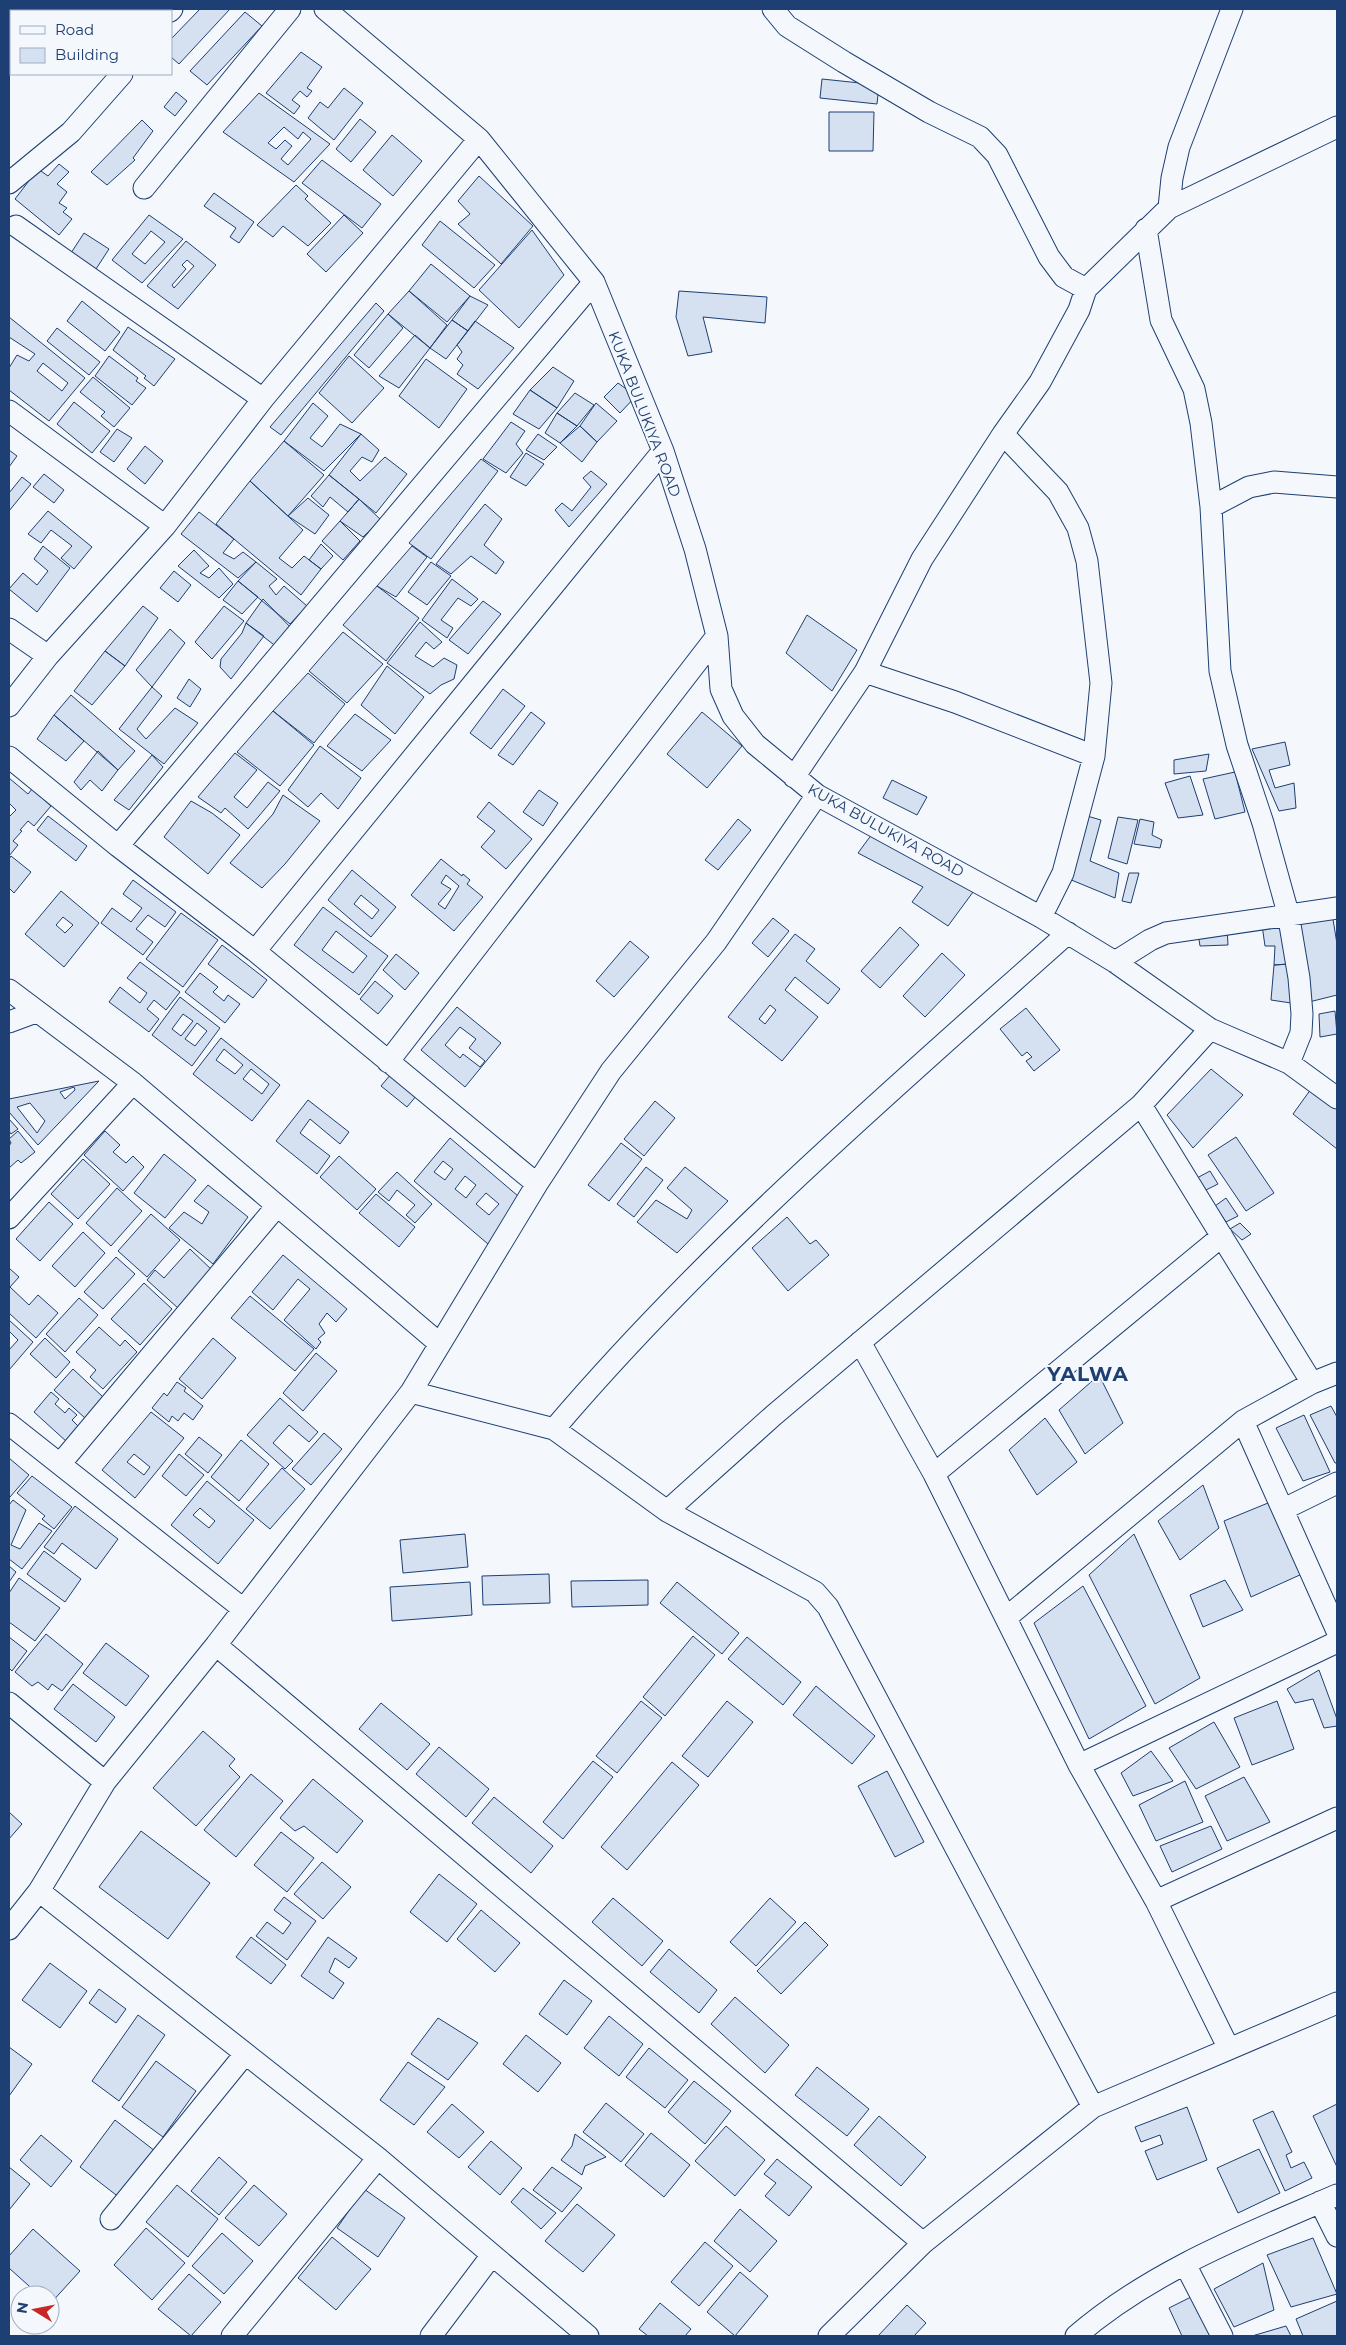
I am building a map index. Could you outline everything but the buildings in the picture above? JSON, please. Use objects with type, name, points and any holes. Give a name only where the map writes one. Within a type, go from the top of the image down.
[{"type":"street","points":[[144,188],[290,9]]},
{"type":"street","points":[[773,9],[787,26],[830,54],[929,112],[980,137],[998,155],[1049,257],[1064,277],[1086,289]]},
{"type":"street","points":[[1169,208],[1172,178],[1179,147],[1232,9]]},
{"type":"street","name":"KUKA BULUKIYA ROAD","points":[[329,10],[479,139],[594,282],[663,451],[695,549],[717,636],[721,689],[733,716],[755,744],[817,796],[1042,916],[1115,962],[1210,1029],[1289,1063],[1337,1098]]},
{"type":"street","points":[[9,183],[71,132],[121,75]]},
{"type":"street","points":[[794,777],[865,672],[922,559],[1003,434],[1040,382],[1079,310],[1086,289],[1169,208],[1337,127]]},
{"type":"street","points":[[9,706],[48,656],[164,526],[262,399],[479,139]]},
{"type":"street","points":[[16,226],[262,399]]},
{"type":"street","points":[[1146,229],[1161,320],[1194,389],[1212,507],[1220,671],[1237,745],[1263,823],[1288,913],[1299,978],[1302,1014],[1301,1033],[1289,1063]]},
{"type":"street","points":[[118,846],[594,282]]},
{"type":"street","points":[[9,411],[164,526]]},
{"type":"street","points":[[1003,434],[1058,492],[1080,536],[1087,561],[1101,683],[1094,756],[1063,873],[1042,916]]},
{"type":"street","points":[[255,951],[663,451]]},
{"type":"street","points":[[1212,507],[1249,487],[1274,482],[1337,487]]},
{"type":"street","points":[[9,629],[48,656]]},
{"type":"street","points":[[388,1062],[717,636]]},
{"type":"street","points":[[865,672],[955,702],[1094,756]]},
{"type":"street","points":[[9,756],[118,846],[255,951],[536,1184]]},
{"type":"street","points":[[9,1929],[39,1891],[105,1782],[216,1645],[242,1608],[411,1392],[536,1184],[611,1071],[716,942],[817,796]]},
{"type":"street","points":[[1115,962],[1150,940],[1166,933],[1288,913],[1337,908]]},
{"type":"street","points":[[554,1429],[614,1359],[672,1297],[790,1182],[1068,933]]},
{"type":"street","points":[[9,990],[133,1083],[440,1344]]},
{"type":"street","points":[[9,1022],[36,1012]]},
{"type":"street","points":[[667,1512],[774,1415],[1141,1105],[1210,1029]]},
{"type":"street","points":[[9,1218],[133,1083]]},
{"type":"street","points":[[1141,1105],[1312,1383]]},
{"type":"street","points":[[60,1464],[277,1206]]},
{"type":"street","points":[[934,1474],[1222,1236]]},
{"type":"street","points":[[860,1342],[934,1474],[1007,1617],[1079,1765],[1156,1901],[1229,2049]]},
{"type":"street","points":[[1007,1617],[1243,1421],[1312,1383],[1337,1373]]},
{"type":"street","points":[[411,1392],[554,1429],[667,1512],[815,1592],[828,1607],[1093,2106]]},
{"type":"street","points":[[1243,1421],[1284,1509],[1337,1632]]},
{"type":"street","points":[[9,1424],[242,1608]]},
{"type":"street","points":[[1284,1509],[1337,1483]]},
{"type":"street","points":[[1079,1765],[1337,1642]]},
{"type":"street","points":[[216,1645],[923,2243]]},
{"type":"street","points":[[9,1703],[105,1782]]},
{"type":"street","points":[[1156,1901],[1337,1818]]},
{"type":"street","points":[[39,1891],[378,2158],[588,2336]]},
{"type":"street","points":[[833,2335],[923,2243],[1093,2106],[1337,2003]]},
{"type":"street","points":[[111,2219],[245,2054]]},
{"type":"street","points":[[232,2336],[378,2158]]},
{"type":"street","points":[[1076,2336],[1136,2291],[1185,2264],[1329,2198],[1337,2236]]},
{"type":"street","points":[[431,2336],[492,2255]]},
{"type":"street","points":[[1185,2264],[1222,2336]]},
{"type":"district","name":"YALWA","points":[[1088,1374]]}]
